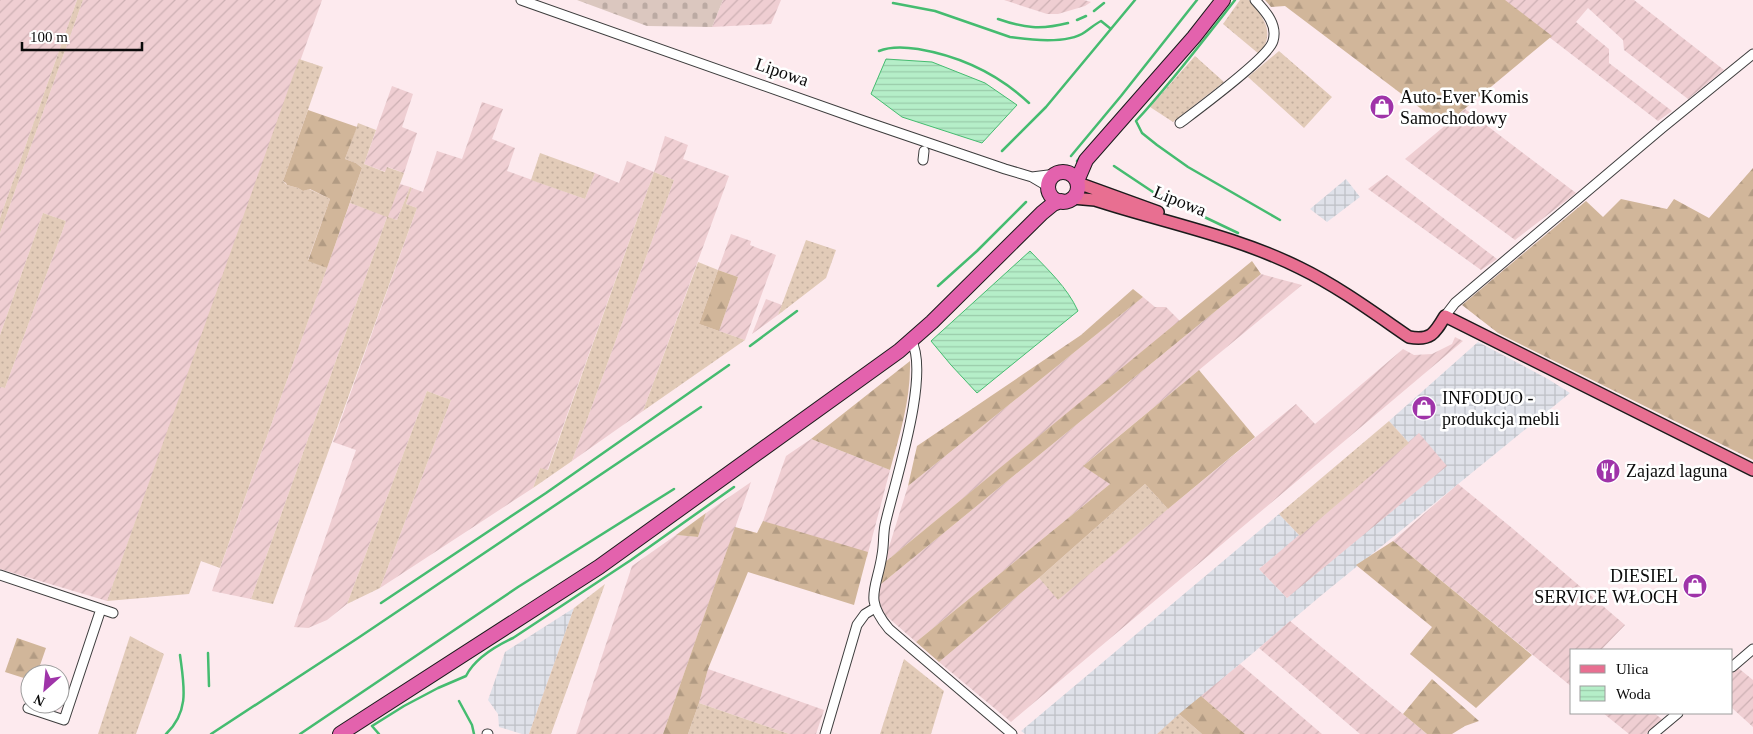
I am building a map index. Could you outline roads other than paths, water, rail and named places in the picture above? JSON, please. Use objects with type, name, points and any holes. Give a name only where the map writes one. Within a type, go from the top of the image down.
[{"type":"highway","points":[[1058,195],[1050,181],[1070,177],[1194,37],[1224,0]]},
{"type":"highway","points":[[340,734],[599,567],[892,357],[988,268],[1053,204],[1058,195],[1077,191],[1070,177]]},
{"type":"main road","name":"Lipowa","points":[[1070,177],[1215,235]]},
{"type":"main road","name":"Lipowa","points":[[1058,195],[1095,200],[1215,235]]},
{"type":"main road","points":[[1215,235],[1298,267],[1330,284],[1409,337],[1427,337],[1433,334],[1445,316],[1753,470]]},
{"type":"street","name":"Lipowa","points":[[522,0],[1005,169],[1032,176],[1070,177]]},
{"type":"street","points":[[1180,123],[1256,62],[1271,47],[1273,40],[1272,24],[1269,16],[1255,0]]},
{"type":"street","points":[[1445,316],[1455,303],[1662,128],[1753,54]]},
{"type":"street","name":"Lipowa","points":[[1032,176],[1058,195]]},
{"type":"street","points":[[911,340],[916,352],[916,391],[885,525],[882,555],[874,586],[875,608],[879,617],[889,629],[1012,734]]},
{"type":"street","points":[[0,575],[113,613]]},
{"type":"street","points":[[825,734],[858,625],[865,614],[875,608]]},
{"type":"street","points":[[70,702],[101,609]]},
{"type":"street","points":[[1733,666],[1753,649]]},
{"type":"street","points":[[46,714],[64,720],[66,714]]},
{"type":"street","points":[[1653,734],[1677,714]]},
{"type":"water","points":[[886,59],[932,62],[985,83],[1017,105],[982,143],[902,117],[871,94]]},
{"type":"water","points":[[1030,251],[1063,286],[1078,311],[977,393],[931,341]]},
{"type":"waterway","points":[[1002,151],[1046,107],[1135,0]]},
{"type":"waterway","points":[[1071,156],[1197,0]]},
{"type":"waterway","points":[[1235,0],[1174,77],[1136,121],[1142,133],[1188,167],[1280,220]]},
{"type":"waterway","points":[[893,3],[935,11],[1010,37],[1018,38],[1038,40],[1069,38],[1078,36],[1101,21],[1111,29]]},
{"type":"waterway","points":[[1094,11],[1104,3]]},
{"type":"waterway","points":[[1077,20],[1086,16]]},
{"type":"waterway","points":[[998,19],[1033,27],[1049,27],[1068,23]]},
{"type":"waterway","points":[[879,51],[893,48],[908,48],[948,56],[991,75],[1029,103]]},
{"type":"waterway","points":[[1077,161],[1081,156]]},
{"type":"waterway","points":[[1114,166],[1156,194],[1238,233]]},
{"type":"waterway","points":[[938,286],[977,251],[1026,202]]},
{"type":"waterway","points":[[750,346],[797,311]]},
{"type":"waterway","points":[[381,603],[546,493],[729,365]]},
{"type":"waterway","points":[[211,734],[358,638],[701,407]]},
{"type":"waterway","points":[[379,734],[372,726],[404,706],[466,676],[486,653],[513,638],[631,560],[734,487]]},
{"type":"waterway","points":[[300,734],[518,587],[674,489]]},
{"type":"waterway","points":[[208,653],[209,686]]},
{"type":"waterway","points":[[166,734],[174,725],[182,707],[184,688],[180,655]]},
{"type":"waterway","points":[[459,701],[472,725],[474,734]]},
{"type":"place","name":"Auto-Ever Komis Samochodowy","points":[[1382,107]]},
{"type":"place","name":"INFODUO - produkcja mebli","points":[[1424,408]]},
{"type":"place","name":"Zajazd laguna","points":[[1608,471]]},
{"type":"place","name":"DIESIEL SERVICE WŁOCH","points":[[1695,586]]}]
